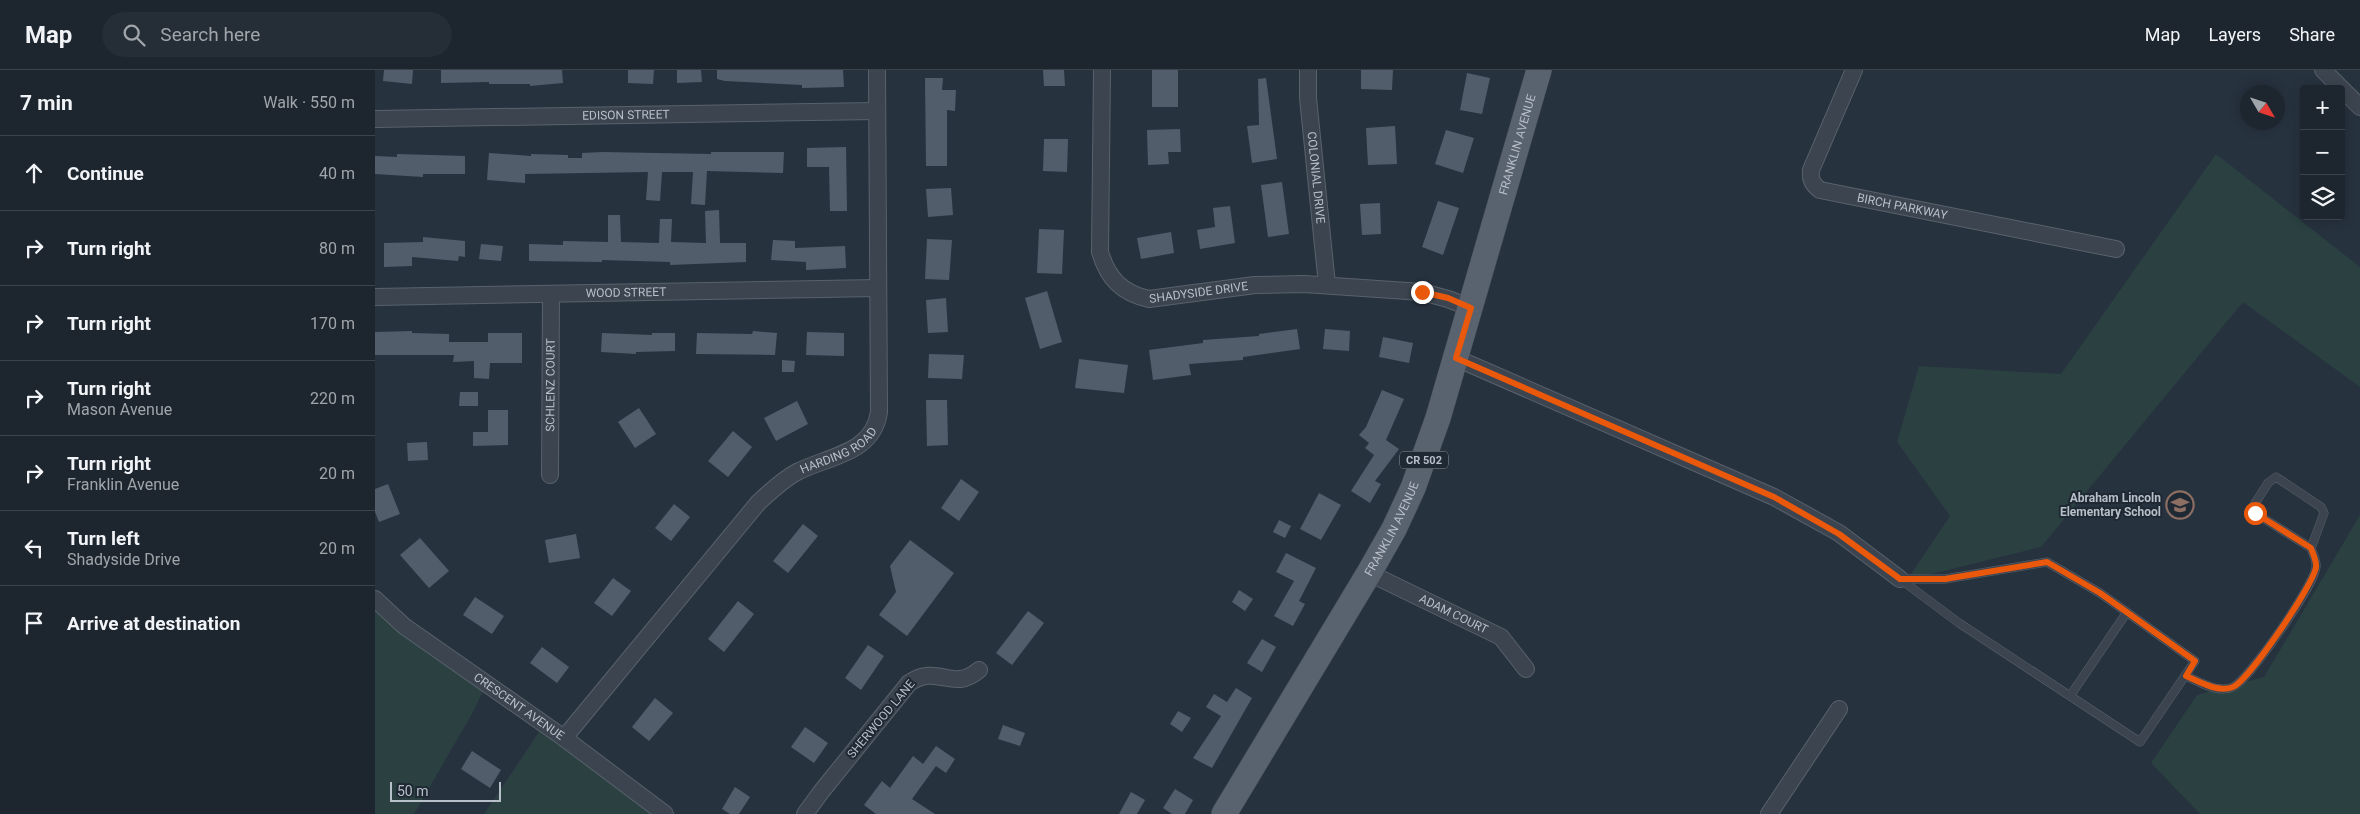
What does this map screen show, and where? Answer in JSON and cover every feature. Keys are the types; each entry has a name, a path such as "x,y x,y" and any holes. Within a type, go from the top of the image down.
{"main road":[{"name":"FRANKLIN AVENUE","path":"1224,814 1369,573 1394,529 1413,488 1429,446 1456,358 1539,70"}],"street":[{"name":"HARDING ROAD","path":"563,738 758,503 776,486 795,473 820,461 853,450 864,442 872,432 879,412 877,70"},
{"name":"SHADYSIDE DRIVE","path":"1102,70 1101,252 1105,267 1111,278 1121,288 1135,296 1163,299 1255,285 1327,284 1422,292 1448,298 1471,308"},
{"name":"COLONIAL DRIVE","path":"1308,70 1308,98 1327,284"},
{"name":"BIRCH PARKWAY","path":"1854,70 1811,170 1810,178 1814,186 1819,190 2116,249"},
{"path":"2323,70 2360,106"},
{"name":"EDISON STREET","path":"375,118 877,111"},
{"name":"WOOD STREET","path":"375,297 878,288"},
{"name":"SCHLENZ COURT","path":"550,475 551,294"},
{"path":"1456,358 1774,497 1839,534 1900,579"},
{"name":"ADAM COURT","path":"1369,573 1501,637 1526,669"},
{"name":"CRESCENT AVENUE","path":"375,599 404,626 563,738 665,814"},
{"name":"SHERWOOD LANE","path":"805,814 909,682 927,674 962,680 971,677 979,670"},
{"path":"1769,814 1839,708"}],"lane":[{"path":"2186,676 2215,688 2235,686 2257,664 2310,583 2316,566 2311,548 2324,513 2321,507 2276,477 2268,483 2251,508 2255,513 2311,548"},
{"path":"2047,562 2100,593 2195,661 2139,742 1959,622 1900,579 1945,579 2047,562"},
{"path":"2070,696 2127,612"}],"green space":[{"path":"2216,154 2360,267 2360,387 2243,302 2041,547 1907,580 1950,516 1897,442 1919,366 2061,374"},
{"path":"2360,515 2360,814 2200,814 2151,763 2197,695 2264,677"},
{"path":"375,598 486,685 472,714 414,814 375,814"},
{"path":"547,720 669,814 484,814"}],"building":[{"path":"384,70 413,70 412,84 383,81"},
{"path":"441,70 562,70 563,83 530,86 530,84 489,84 489,82 441,83"},
{"path":"628,70 654,70 653,84 628,83"},
{"path":"677,70 701,70 702,82 677,83"},
{"path":"717,70 843,70 844,87 802,88 802,85 725,81 717,79"},
{"path":"1043,70 1064,70 1065,86 1044,86"},
{"path":"1152,70 1178,70 1178,107 1152,107"},
{"path":"1361,70 1393,70 1392,90 1361,89"},
{"path":"1467,73 1490,78 1482,114 1460,110"},
{"path":"925,78 943,78 942,90 956,90 955,111 947,110 947,166 926,166"},
{"path":"1266,78 1277,159 1252,163 1247,126 1259,125 1258,79"},
{"path":"1395,126 1397,164 1368,165 1366,128"},
{"path":"1180,129 1181,152 1168,152 1169,164 1148,165 1147,130"},
{"path":"1446,130 1474,138 1463,173 1435,164"},
{"path":"1044,139 1068,139 1067,172 1043,171"},
{"path":"846,147 847,211 830,211 829,167 807,167 807,148"},
{"path":"711,152 784,152 783,173 707,171 705,205 691,204 693,172 662,172 660,201 646,200 648,172 525,174 525,183 487,180 489,153 531,156 531,154 568,155 568,158 582,158 582,153 711,154"},
{"path":"397,154 465,156 465,174 423,174 423,177 375,174 375,156 397,157"},
{"path":"1282,182 1289,234 1268,237 1261,185"},
{"path":"951,188 953,215 928,217 926,189"},
{"path":"1438,201 1459,208 1443,255 1422,247"},
{"path":"1380,203 1381,234 1362,235 1360,204"},
{"path":"1230,206 1235,243 1200,249 1197,230 1215,227 1213,208"},
{"path":"719,210 720,243 746,243 746,262 670,265 670,262 602,260 602,262 529,261 529,244 563,245 563,241 608,242 608,215 620,215 621,242 659,243 660,219 672,219 671,242 706,243 705,211"},
{"path":"1039,229 1064,230 1062,274 1037,273"},
{"path":"1171,232 1174,253 1141,259 1137,238"},
{"path":"423,237 465,241 465,257 459,256 458,261 412,257 412,266 384,267 384,243 423,242"},
{"path":"927,239 952,240 949,280 925,279"},
{"path":"773,240 795,241 795,248 845,246 846,268 806,270 806,262 771,260"},
{"path":"481,244 503,246 501,261 479,259"},
{"path":"1047,291 1062,342 1040,349 1025,298"},
{"path":"946,298 948,332 928,333 926,300"},
{"path":"1297,329 1300,349 1243,357 1243,360 1189,364 1191,375 1153,380 1149,350 1203,343 1203,340 1259,336 1259,334"},
{"path":"1325,329 1350,331 1349,351 1323,349"},
{"path":"412,331 412,333 449,334 449,342 488,342 488,333 522,333 522,363 490,363 489,379 474,378 474,361 453,362 454,355 375,355 375,332"},
{"path":"753,331 777,333 775,355 696,354 697,333 752,334"},
{"path":"807,332 844,333 844,356 806,355"},
{"path":"602,333 652,335 652,333 675,333 675,351 636,352 636,354 601,352"},
{"path":"1383,337 1413,343 1409,363 1379,357"},
{"path":"929,354 964,355 962,379 928,378"},
{"path":"1079,359 1128,365 1124,393 1075,388"},
{"path":"782,360 795,361 794,372 782,372"},
{"path":"1382,390 1404,399 1386,440 1399,449 1375,481 1381,484 1370,503 1351,491 1374,455 1365,448 1369,443 1359,435 1366,427"},
{"path":"460,392 478,392 478,406 459,406"},
{"path":"926,400 947,400 948,445 927,446"},
{"path":"797,401 808,424 776,441 764,418"},
{"path":"639,408 656,434 635,448 618,422"},
{"path":"488,410 508,410 508,445 473,446 473,432 488,432"},
{"path":"733,431 752,447 728,477 708,461"},
{"path":"427,442 428,460 408,461 407,443"},
{"path":"961,479 979,492 959,521 941,508"},
{"path":"388,484 400,514 379,522 375,512 375,489"},
{"path":"1319,493 1341,505 1321,540 1300,529"},
{"path":"674,504 690,517 671,541 655,528"},
{"path":"1279,520 1291,526 1285,538 1273,532"},
{"path":"803,524 818,536 788,573 773,561"},
{"path":"576,534 580,558 549,563 545,540"},
{"path":"420,538 449,571 429,588 400,555"},
{"path":"910,540 954,573 907,636 879,615 896,592 890,566"},
{"path":"1286,553 1316,568 1299,601 1305,604 1293,626 1274,616 1294,581 1276,572"},
{"path":"613,578 631,591 612,616 594,603"},
{"path":"1239,590 1253,599 1245,611 1232,602"},
{"path":"475,597 504,616 492,634 463,615"},
{"path":"738,601 754,614 724,652 708,639"},
{"path":"1028,611 1044,623 1012,665 996,653"},
{"path":"1262,639 1276,647 1262,672 1247,663"},
{"path":"868,645 884,656 861,690 845,678"},
{"path":"542,647 569,667 557,683 530,663"},
{"path":"1236,688 1252,698 1212,768 1193,758 1221,716 1206,707 1214,694 1227,702"},
{"path":"655,698 673,713 649,741 632,727"},
{"path":"1178,711 1191,718 1182,732 1170,724"},
{"path":"1003,725 1025,733 1020,746 998,739"},
{"path":"805,727 828,743 814,763 791,747"},
{"path":"936,746 955,759 946,773 936,766 912,799 935,814 876,814 864,805 882,781 890,788 913,756 923,764"},
{"path":"472,751 501,770 490,788 461,769"},
{"path":"735,787 750,797 739,814 730,814 722,809"},
{"path":"1175,789 1193,800 1185,814 1172,814 1163,808"},
{"path":"1131,792 1145,800 1137,814 1119,814"}],"place":[{"name":"Abraham Lincoln Elementary School","path":"2180,505"}],"route":[{"path":"1422,292 1448,298 1471,308 1456,358 1774,497 1839,534 1900,579 1945,579 2047,562 2100,593 2195,661 2186,676 2215,688 2235,686 2257,664 2310,583 2316,566 2311,548 2255,513"}]}
